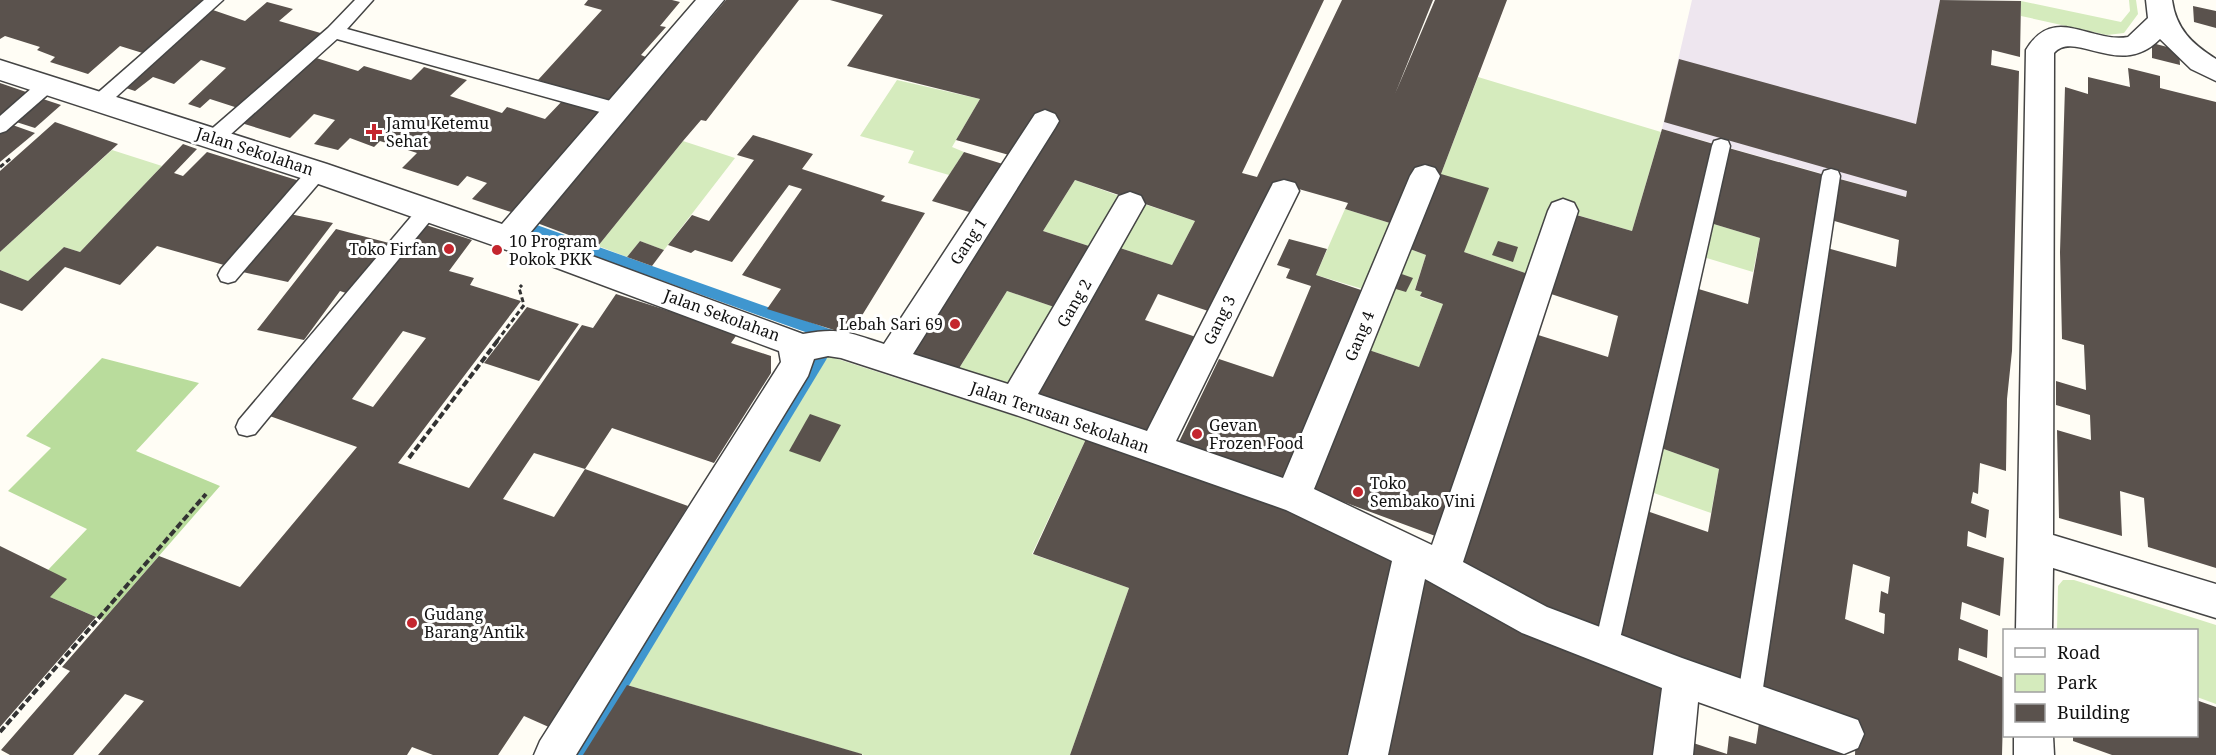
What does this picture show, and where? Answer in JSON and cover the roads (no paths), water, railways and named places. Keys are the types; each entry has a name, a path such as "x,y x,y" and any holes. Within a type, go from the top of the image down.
{"street":[{"path":"508,238 711,0"},
{"path":"2034,629 2040,50 2045,42 2053,37 2065,36 2121,47 2132,46 2143,40 2160,10 2193,56 2204,66 2216,71"},
{"name":"Jalan Sekolahan","path":"0,70 317,172 549,252 785,337 796,349"},
{"name":"Gang 1","path":"891,362 1045,121"},
{"name":"Gang 4","path":"1307,502 1425,176"},
{"name":"Gang 3","path":"1155,450 1284,191"},
{"name":"Gang 2","path":"1016,401 1130,204"},
{"path":"1368,755 1427,561 1563,211"},
{"name":"Jalan Terusan Sekolahan","path":"796,349 828,343 841,344 1016,401 1307,502 1427,561 1528,616 1606,648 1749,701 1846,744"},
{"path":"554,755 796,366 798,360 796,349"},
{"path":"2034,546 2216,602"},
{"path":"1673,755 1682,677"}],"lane":[{"path":"99,102 215,0"},
{"path":"214,138 334,32 365,0"},
{"path":"334,32 618,110"},
{"path":"0,126 46,85"},
{"path":"1606,648 1721,146"},
{"path":"228,275 317,172"},
{"path":"1749,701 1831,176"},
{"path":"248,427 428,210"}],"waterway":[{"path":"534,229 833,336"},
{"path":"577,755 821,356"}],"place":[{"name":"Jamu Ketemu Sehat","path":"374,132"},
{"name":"Toko Firfan","path":"449,249"},
{"name":"10 Program Pokok PKK","path":"497,250"},
{"name":"Lebah Sari 69","path":"955,324"},
{"name":"Gevan Frozen Food","path":"1197,434"},
{"name":"Toko Sembako Vini","path":"1358,492"},
{"name":"Gudang Barang Antik","path":"412,623"}]}
